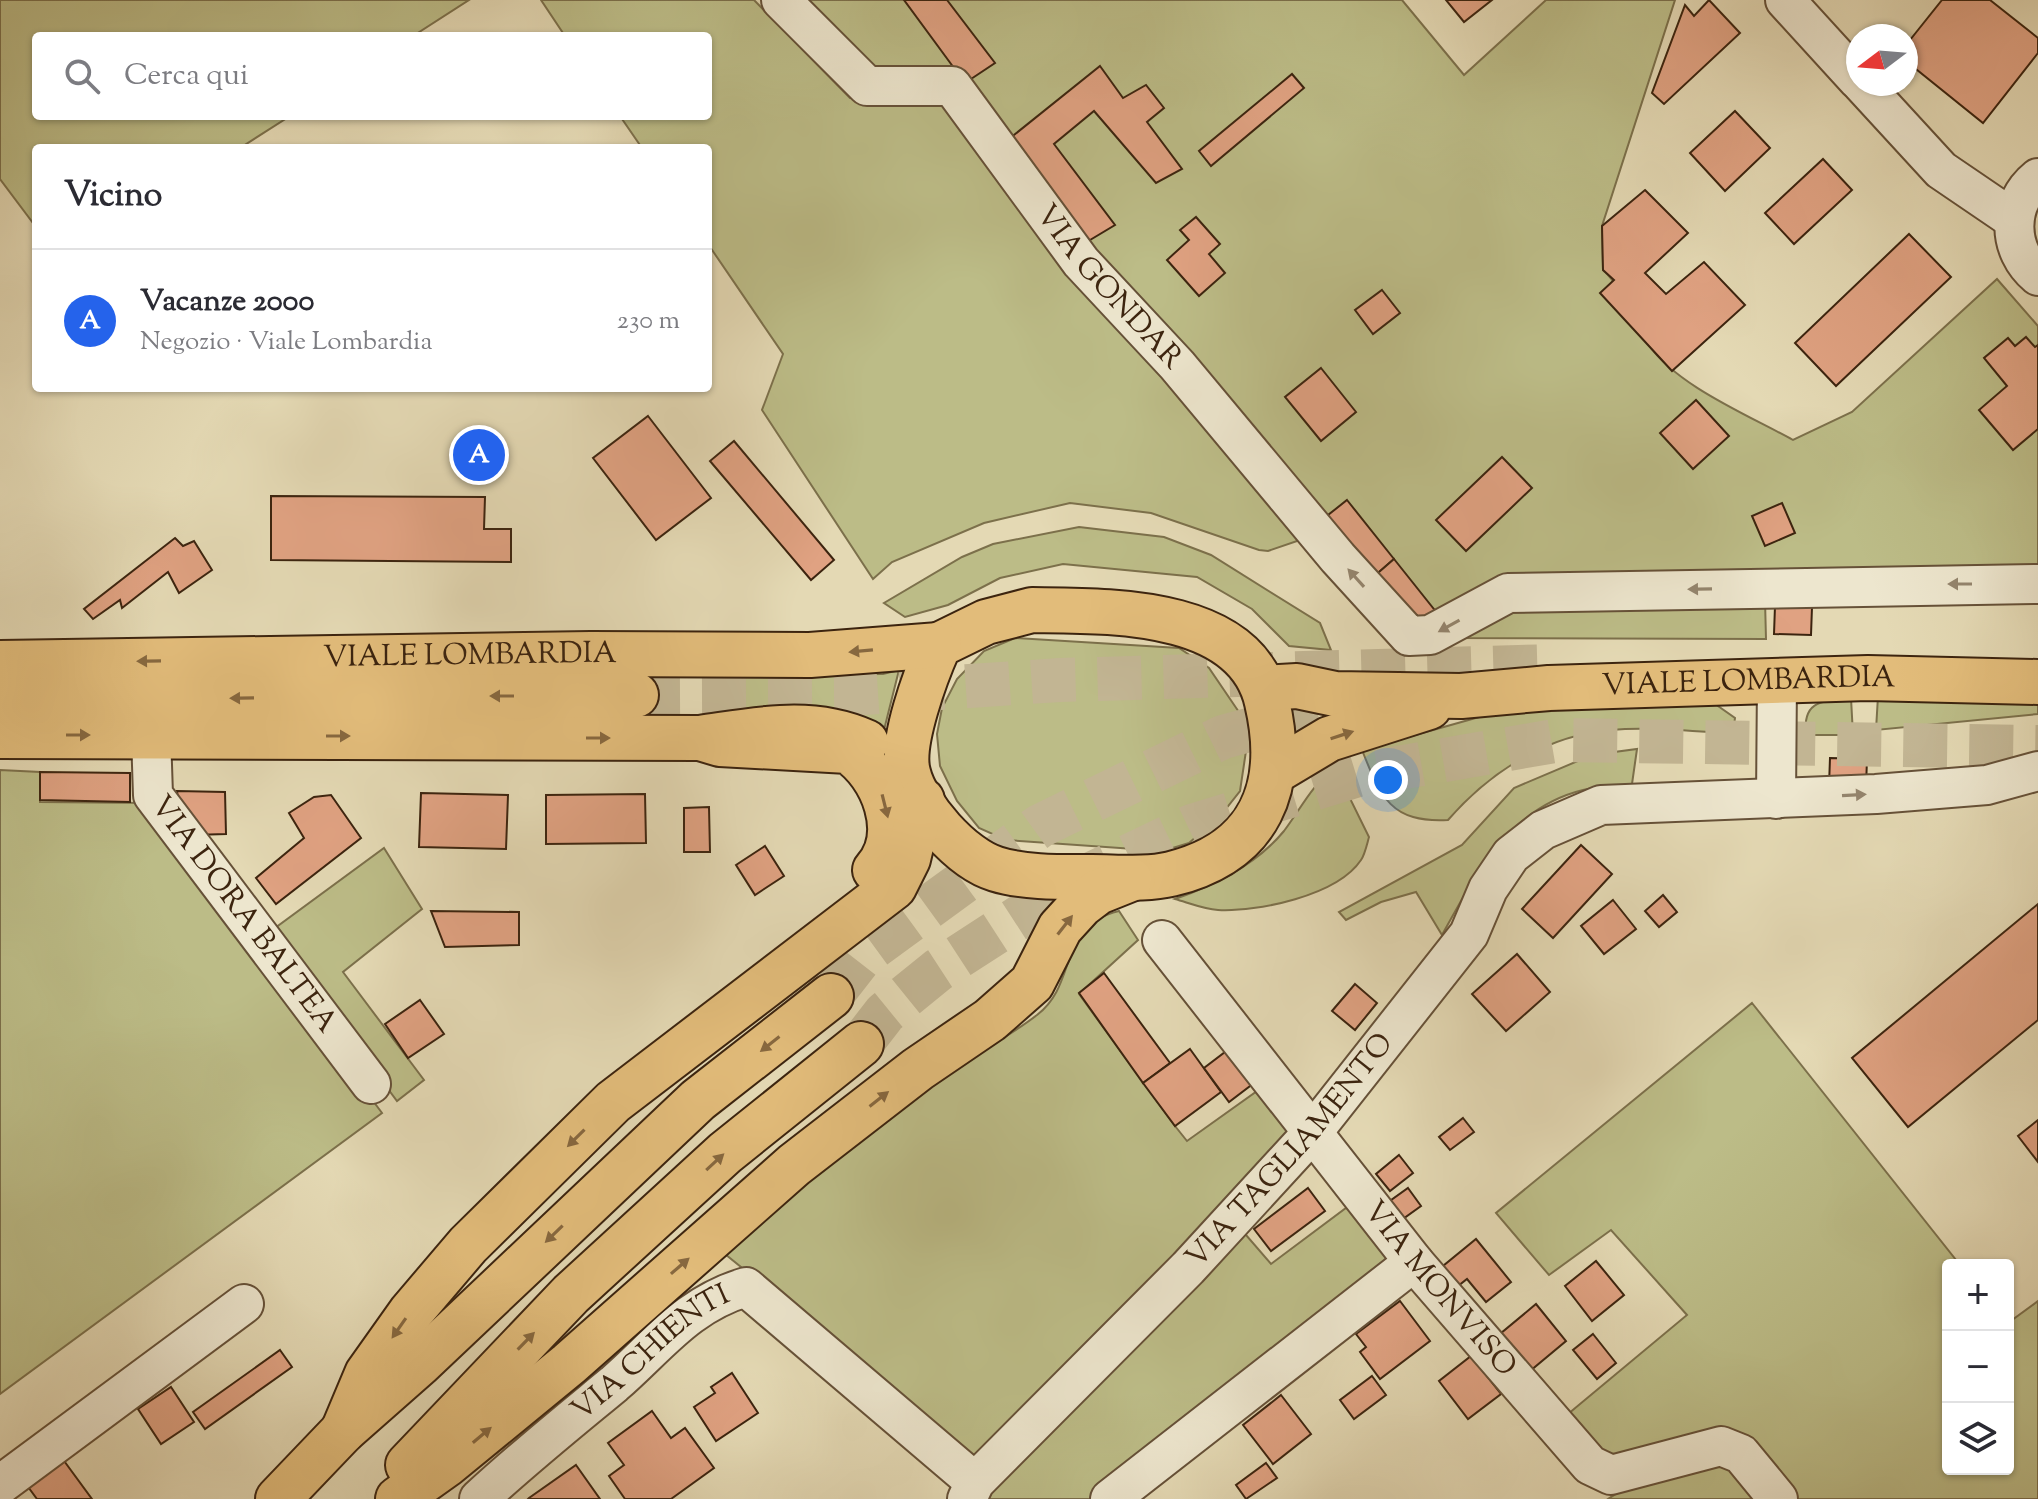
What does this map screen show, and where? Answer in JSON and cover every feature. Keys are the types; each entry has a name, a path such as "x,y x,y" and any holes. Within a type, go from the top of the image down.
{"main road":[{"path":"0,736 700,738 795,725 843,731 885,750 914,785 945,833 967,855 996,869 1061,877 1133,878 1170,874 1227,848 1262,812 1274,772 1274,729 1264,688 1247,662 1222,642 1151,614 1032,610 986,622 939,645 917,697 914,785 908,859 894,887 613,1102"},
{"name":"VIALE LOMBARDIA","path":"0,663 591,654 810,655 939,645"},
{"name":"VIALE LOMBARDIA","path":"1264,688 1297,686 1335,694 1461,696 1549,688 1868,678 2038,682"},
{"path":"0,701 636,695"},
{"name":"VIALE LOMBARDIA","path":"1274,772 1329,739 1461,696"},
{"path":"343,1431 367,1374 411,1312 468,1245 613,1102 711,992 865,881 880,864 888,841 888,818 877,778 866,763 848,751 720,744 700,738"},
{"path":"398,1499 447,1464 569,1364 794,1165 918,1069 990,1020 1032,983 1060,928 1081,905 1098,892 1133,878"},
{"path":"278,1499 343,1431 419,1364 698,1100 831,996"},
{"path":"376,1499 571,1294 725,1153 861,1044"}],"street":[{"name":"VIA GONDAR","path":"781,0 867,86 952,86 1081,262 1177,365 1301,514 1409,636 1430,635 1508,593 2038,584"},
{"path":"1785,0 1846,67"},
{"path":"1873,96 1941,170 2013,219"},
{"path":"2038,178 2021,197 2013,219 2017,249 2038,276"},
{"path":"1777,681 1776,799 1987,785 2038,771"},
{"name":"VIA DORA BALTEA","path":"151,735 153,795 371,1084"},
{"name":"VIA TAGLIAMENTO","path":"971,1491 1188,1268 1312,1133 1469,934 1488,889 1511,855 1543,830 1601,805 1776,799"},
{"name":"VIA MONVISO","path":"1162,940 1414,1262 1590,1465 1611,1475 1721,1446 1741,1454 1778,1499"},
{"path":"1110,1499 1414,1262"},
{"name":"VIA CHIENTI","path":"479,1499 617,1381 656,1340 707,1301 746,1287 971,1491"},
{"path":"0,1485 244,1304"}],"green space":[{"path":"0,0 469,0 419,32 32,32 32,120 284,120 246,144 32,144 32,222 0,179"},
{"path":"541,0 754,0 850,98 942,99 1303,539 1268,551 1259,550 1151,513 1070,503 984,523 892,562 873,579 762,410 783,354 712,250 712,144 639,144 623,120 712,120 712,32 562,32"},
{"path":"805,0 1402,0 1464,75 1546,0 1675,0 1602,226 1603,270 1617,287 1642,335 1661,359 1695,386 1793,440 1852,412 1997,279 2038,326 2038,573 1502,581 1412,632 1090,254 978,102 878,73"},
{"path":"1079,527 1164,537 1211,555 1320,623 1331,650 1289,646 1252,609 1197,577 1063,564 1000,578 948,605 905,617 884,603 962,557 993,544"},
{"path":"1765,600 1766,639 1451,638 1519,609"},
{"path":"1015,638 1179,648 1209,668 1243,718 1246,751 1240,791 1221,815 1189,843 1163,851 1006,840 979,828 957,801 940,766 937,734 942,708 957,679 984,651"},
{"path":"899,670 883,734 735,714 735,675 883,674"},
{"path":"1878,696 2038,697 2038,714 1876,730"},
{"path":"1851,698 1853,735 1806,735 1807,715 1816,704"},
{"path":"1708,699 1735,718 1733,733 1626,729 1587,733 1564,740 1520,759 1500,772 1448,820 1413,817 1391,804 1375,782 1362,750 1497,712"},
{"path":"1637,749 1632,784 1589,789 1557,799 1515,828 1482,867 1442,935 1416,892 1381,902 1346,920 1339,912 1462,845 1514,788 1592,755"},
{"path":"1335,768 1369,837 1362,858 1350,873 1315,892 1274,905 1213,909 1175,899 1220,880 1261,854 1284,831 1320,781"},
{"path":"0,770 40,772 40,802 151,803 382,1113 0,1394"},
{"path":"384,848 422,909 343,972 424,1080 397,1101 271,931"},
{"path":"1119,911 1138,940 1079,994 1175,1126 1187,1141 1260,1089 1290,1134 1289,1140 977,1458 720,1250 919,1090 1037,1015 1059,987 1076,942 1086,929 1099,918"},
{"path":"1752,1003 1955,1259 1942,1259 1942,1475 2014,1475 2014,1319 2038,1301 2038,1499 1790,1499 1748,1446 1610,1465 1562,1419 1687,1315 1611,1230 1549,1275 1496,1213"},
{"path":"1354,1202 1398,1261 1097,1499 979,1499 1240,1228 1271,1264"},
{"path":"1702,1461 1735,1467 1761,1499 1608,1499 1633,1483"}],"building":[{"path":"904,0 947,0 995,63 965,83"},
{"path":"1446,0 1492,0 1464,22"},
{"path":"1709,0 1740,33 1664,104 1652,93 1685,5 1694,16"},
{"path":"1942,0 1990,0 2038,38 2038,53 1983,123 1918,71 1918,30"},
{"path":"1100,66 1123,98 1146,85 1164,108 1147,122 1182,169 1156,183 1094,111 1054,144 1115,225 1085,243 1009,139"},
{"path":"1292,74 1304,88 1211,166 1199,151"},
{"path":"1735,111 1770,148 1725,191 1690,153"},
{"path":"1823,159 1852,190 1794,244 1765,213"},
{"path":"1645,190 1688,233 1645,273 1666,294 1704,262 1745,305 1672,371 1600,293 1614,280 1603,270 1602,226"},
{"path":"1196,217 1220,244 1209,254 1225,273 1199,296 1167,260 1189,240 1180,230"},
{"path":"1909,234 1951,277 1836,386 1795,343"},
{"path":"1382,290 1400,313 1373,334 1355,310"},
{"path":"2026,337 2035,347 2038,345 2038,429 2013,450 1979,410 2007,386 1984,358 2008,338 2015,346"},
{"path":"1321,368 1356,412 1321,441 1285,397"},
{"path":"1696,400 1729,436 1693,469 1660,433"},
{"path":"648,416 711,498 656,540 593,458"},
{"path":"734,441 834,560 811,580 710,461"},
{"path":"1502,457 1532,488 1466,551 1436,520"},
{"path":"271,496 485,497 484,529 511,529 511,562 271,560"},
{"path":"1347,500 1394,559 1371,579 1323,519"},
{"path":"1782,503 1795,533 1765,546 1752,516"},
{"path":"175,538 183,546 194,541 212,570 179,593 168,572 122,608 120,600 93,619 84,609"},
{"path":"1394,559 1437,613 1407,624 1371,579"},
{"path":"1775,606 1812,607 1811,635 1774,634"},
{"path":"1830,758 1867,759 1866,787 1829,786"},
{"path":"40,772 130,773 130,802 40,800"},
{"path":"177,791 225,792 226,834 193,835 180,817"},
{"path":"421,793 508,795 506,849 419,847"},
{"path":"645,794 646,843 546,844 546,795"},
{"path":"331,795 361,838 276,904 256,878 304,838 289,813 314,797"},
{"path":"709,807 710,852 684,852 684,808"},
{"path":"1581,845 1612,874 1553,938 1522,909"},
{"path":"765,846 784,876 755,895 736,865"},
{"path":"1663,895 1677,912 1659,927 1645,911"},
{"path":"1613,900 1636,929 1604,954 1581,926"},
{"path":"2038,904 2038,1020 1908,1127 1852,1058"},
{"path":"431,911 519,912 519,945 445,947"},
{"path":"1517,954 1550,992 1506,1031 1472,994"},
{"path":"1104,973 1170,1063 1143,1083 1079,993"},
{"path":"1355,984 1377,1003 1355,1030 1332,1011"},
{"path":"420,1000 444,1034 408,1058 385,1024"},
{"path":"1190,1049 1221,1092 1175,1126 1143,1083"},
{"path":"1229,1049 1254,1083 1229,1102 1204,1068"},
{"path":"1463,1118 1474,1132 1450,1150 1439,1137"},
{"path":"2038,1120 2038,1162 2018,1136"},
{"path":"1399,1155 1413,1173 1390,1191 1376,1174"},
{"path":"1308,1188 1325,1211 1271,1251 1254,1229"},
{"path":"1408,1188 1421,1206 1400,1221 1387,1203"},
{"path":"1476,1239 1511,1282 1486,1302 1467,1279 1458,1286 1443,1266"},
{"path":"1596,1261 1624,1295 1592,1321 1565,1286"},
{"path":"1400,1301 1430,1341 1380,1379 1360,1352 1366,1347 1356,1334"},
{"path":"1536,1304 1566,1341 1530,1371 1500,1334"},
{"path":"1593,1334 1616,1363 1597,1379 1573,1350"},
{"path":"280,1350 292,1367 205,1429 193,1412"},
{"path":"1471,1356 1501,1394 1468,1419 1439,1381"},
{"path":"732,1373 758,1413 716,1441 694,1407 715,1393 711,1387"},
{"path":"1372,1376 1386,1395 1354,1419 1340,1400"},
{"path":"171,1387 194,1422 161,1444 138,1409"},
{"path":"1281,1395 1311,1434 1273,1464 1243,1425"},
{"path":"652,1411 671,1438 685,1428 714,1468 671,1499 625,1499 609,1476 624,1465 608,1443"},
{"path":"59,1454 92,1499 37,1499 23,1480"},
{"path":"1266,1463 1277,1478 1246,1499 1236,1485"},
{"path":"576,1465 600,1499 528,1499 529,1498"}],"tunnel":[{"path":"636,695 850,694 1060,680 1555,666"},
{"path":"831,996 863,955 1040,826 1223,737 1366,698"},
{"path":"861,1044 885,1013 938,970 1072,883 1192,826 1358,775 1560,740 2038,747"}],"place":[{"name":"Vacanze 2000","path":"479,455"}]}
